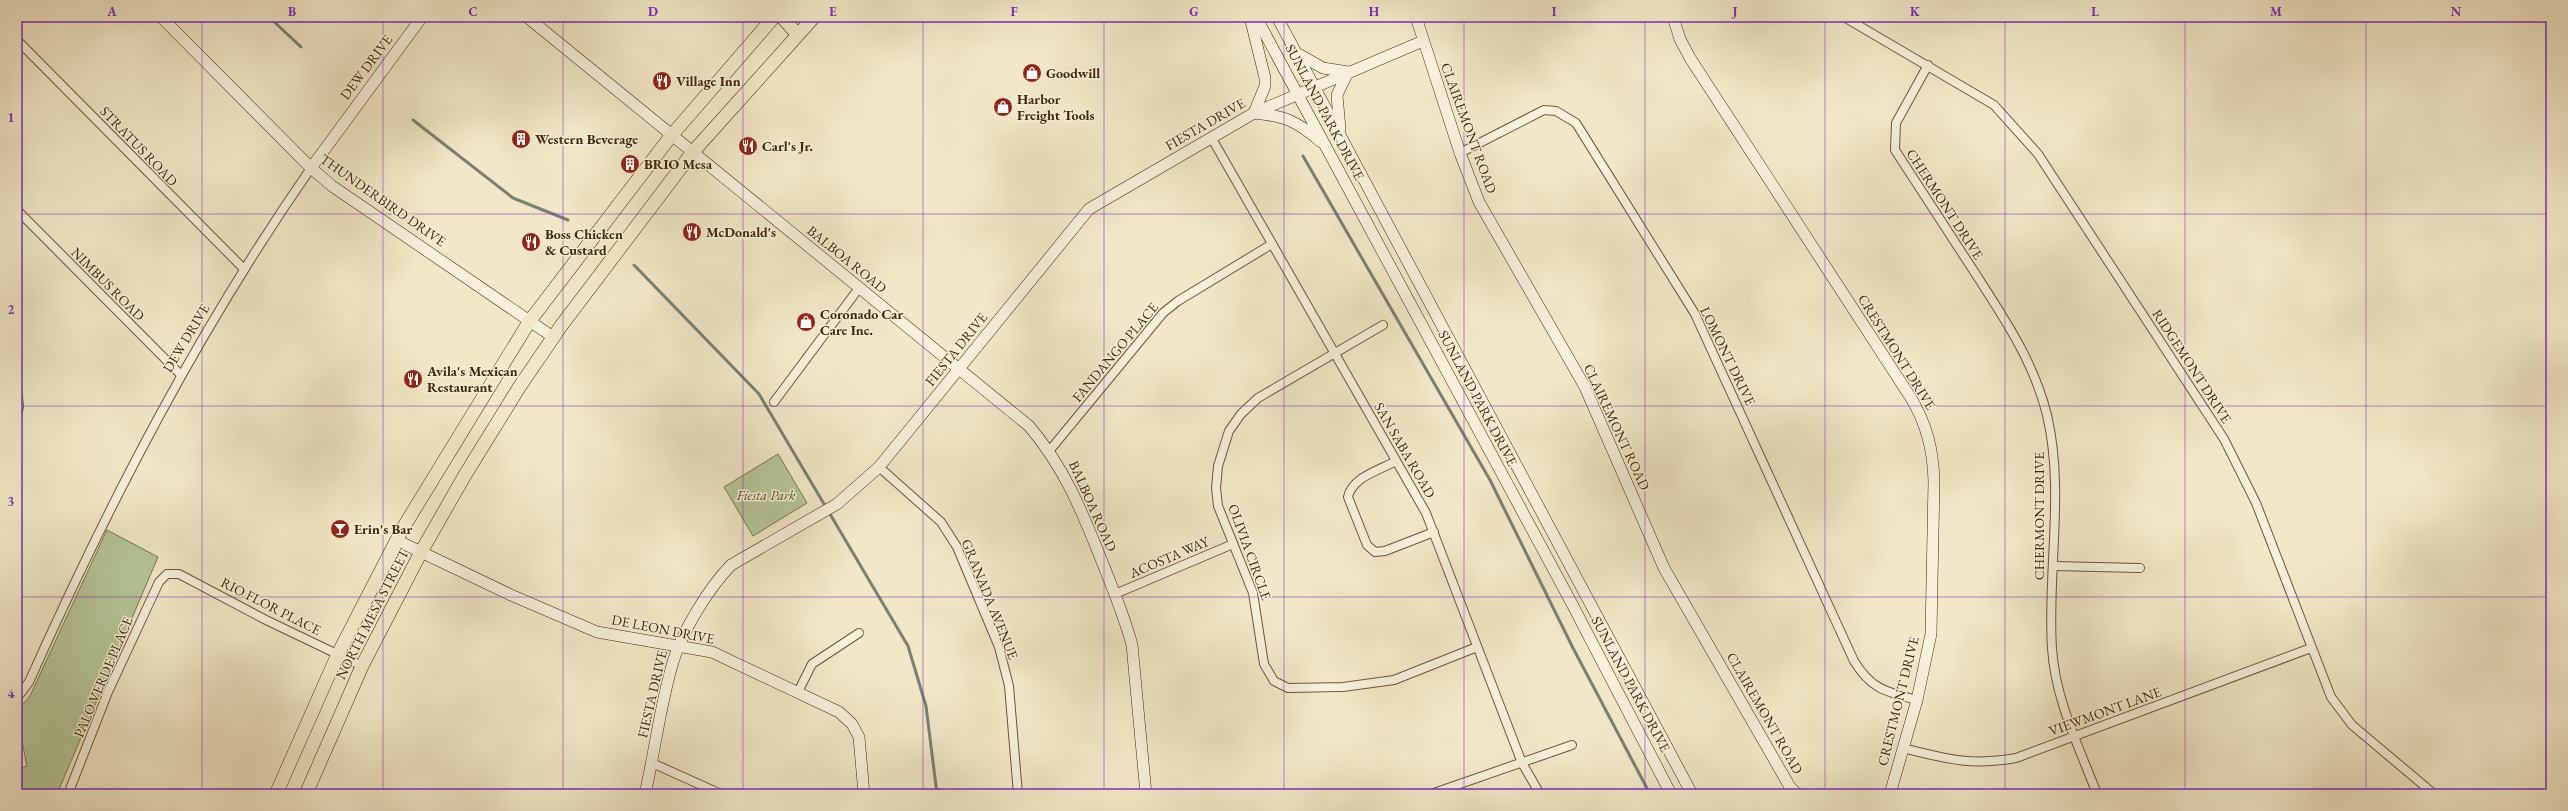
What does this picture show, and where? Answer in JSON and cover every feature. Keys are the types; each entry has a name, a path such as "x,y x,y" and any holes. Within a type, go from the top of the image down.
{"main road":[{"name":"NORTH MESA STREET","path":"276,794 338,654 396,540 454,442 530,322 671,136 774,17"},
{"path":"782,17 796,34"},
{"name":"NORTH MESA STREET","path":"306,794 362,666 420,552 465,475 553,337 692,153 796,34 814,17"}],"street":[{"name":"THUNDERBIRD DRIVE","path":"161,17 311,168 332,186 553,337"},
{"name":"DEW DRIVE","path":"17,698 29,682 96,537 181,375 244,269 311,168 422,17"},
{"name":"BALBOA ROAD","path":"527,17 671,136 1029,426 1050,450 1066,477 1080,506 1115,594 1132,645 1146,794"},
{"path":"1250,17 1265,78 1265,86 1254,113 1288,118 1301,125 1326,146"},
{"name":"SUNLAND PARK DRIVE","path":"1256,17 1671,794"},
{"name":"SUNLAND PARK DRIVE","path":"1277,17 1298,53 1314,87 1692,794"},
{"name":"CLAIREMONT ROAD","path":"1416,17 1460,153 1479,202 1585,387 1664,568 1790,787 1797,794"},
{"name":"CRESTMONT DRIVE","path":"1673,17 1680,39 1690,58 1911,398 1928,434 1933,457 1934,481 1931,623 1917,700 1890,794"},
{"name":"RIDGEMONT DRIVE","path":"1844,17 1994,105 2038,154 2224,439 2256,503 2331,697 2352,725 2434,794"},
{"name":"STRATUS ROAD","path":"17,40 244,269"},
{"name":"FIESTA DRIVE","path":"645,794 673,662 679,645 718,578 731,566 815,518 855,490 879,467 1089,209 1254,113 1297,93 1423,41"},
{"path":"1298,53 1322,68 1348,72 1340,87 1337,98 1340,134"},
{"name":"CHERMONT DRIVE","path":"1928,65 1896,122 1895,150 2015,336 2039,389 2047,416 2054,468 2052,649 2061,701 2097,794"},
{"name":"LOMONT DRIVE","path":"1460,153 1544,110 1556,111 1576,123 1695,314 1854,661 1871,684 1886,692 1917,700"},
{"name":"SAN SABA ROAD","path":"1211,137 1426,513 1522,763 1540,794"},
{"name":"NIMBUS ROAD","path":"17,210 181,375"},
{"name":"FANDANGO PLACE","path":"1050,450 1163,313 1178,301 1272,244"},
{"path":"774,402 859,288"},
{"name":"OLIVIA CIRCLE","path":"1383,326 1258,398 1241,414 1229,432 1218,466 1216,488 1218,506 1253,593 1264,664 1274,681 1288,688 1343,687 1394,680 1477,647"},
{"path":"17,389 20,406 17,416"},
{"path":"1396,461 1355,483 1350,489 1348,497 1367,545 1376,552 1385,551 1434,532"},
{"name":"GRANADA AVENUE","path":"879,467 941,522 957,547 999,647 1009,686 1018,794"},
{"name":"DE LEON DRIVE","path":"396,540 597,632 679,645 712,652 839,712 852,724 859,737 864,794"},
{"name":"ACOSTA WAY","path":"1115,594 1233,544"},
{"path":"2053,566 2140,568"},
{"name":"RIO FLOR PLACE","path":"167,574 179,574 240,607 362,666"},
{"name":"PALO VERDE PLACE","path":"68,794 111,685 159,582 167,574"},
{"path":"798,692 812,664 859,633"},
{"name":"VIEWMONT LANE","path":"1903,748 1960,762 1993,762 2016,758 2311,648"},
{"path":"1430,794 1572,745"},
{"path":"652,763 721,794"}],"green space":[{"name":"Fiesta Park","path":"778,454 807,503 753,536 724,487"},
{"path":"107,530 158,557 57,794 17,794 17,769 27,766 17,718 18,710 30,696"}],"waterway":[{"path":"269,17 301,47"},
{"path":"413,120 513,198 568,220"},
{"path":"1303,156 1490,480 1573,648 1650,794"},
{"path":"634,265 759,394 908,646 926,706 937,794"}],"place":[{"name":"Goodwill","path":"1032,73"},
{"name":"Village Inn","path":"662,81"},
{"name":"Harbor Freight Tools","path":"1003,107"},
{"name":"Western Beverage","path":"521,139"},
{"name":"Carl's Jr.","path":"748,146"},
{"name":"BRIO Mesa","path":"630,164"},
{"name":"McDonald's","path":"692,232"},
{"name":"Boss Chicken & Custard","path":"531,242"},
{"name":"Coronado Car Care Inc.","path":"806,322"},
{"name":"Avila's Mexican Restaurant","path":"413,379"},
{"name":"Erin's Bar","path":"340,529"}]}
